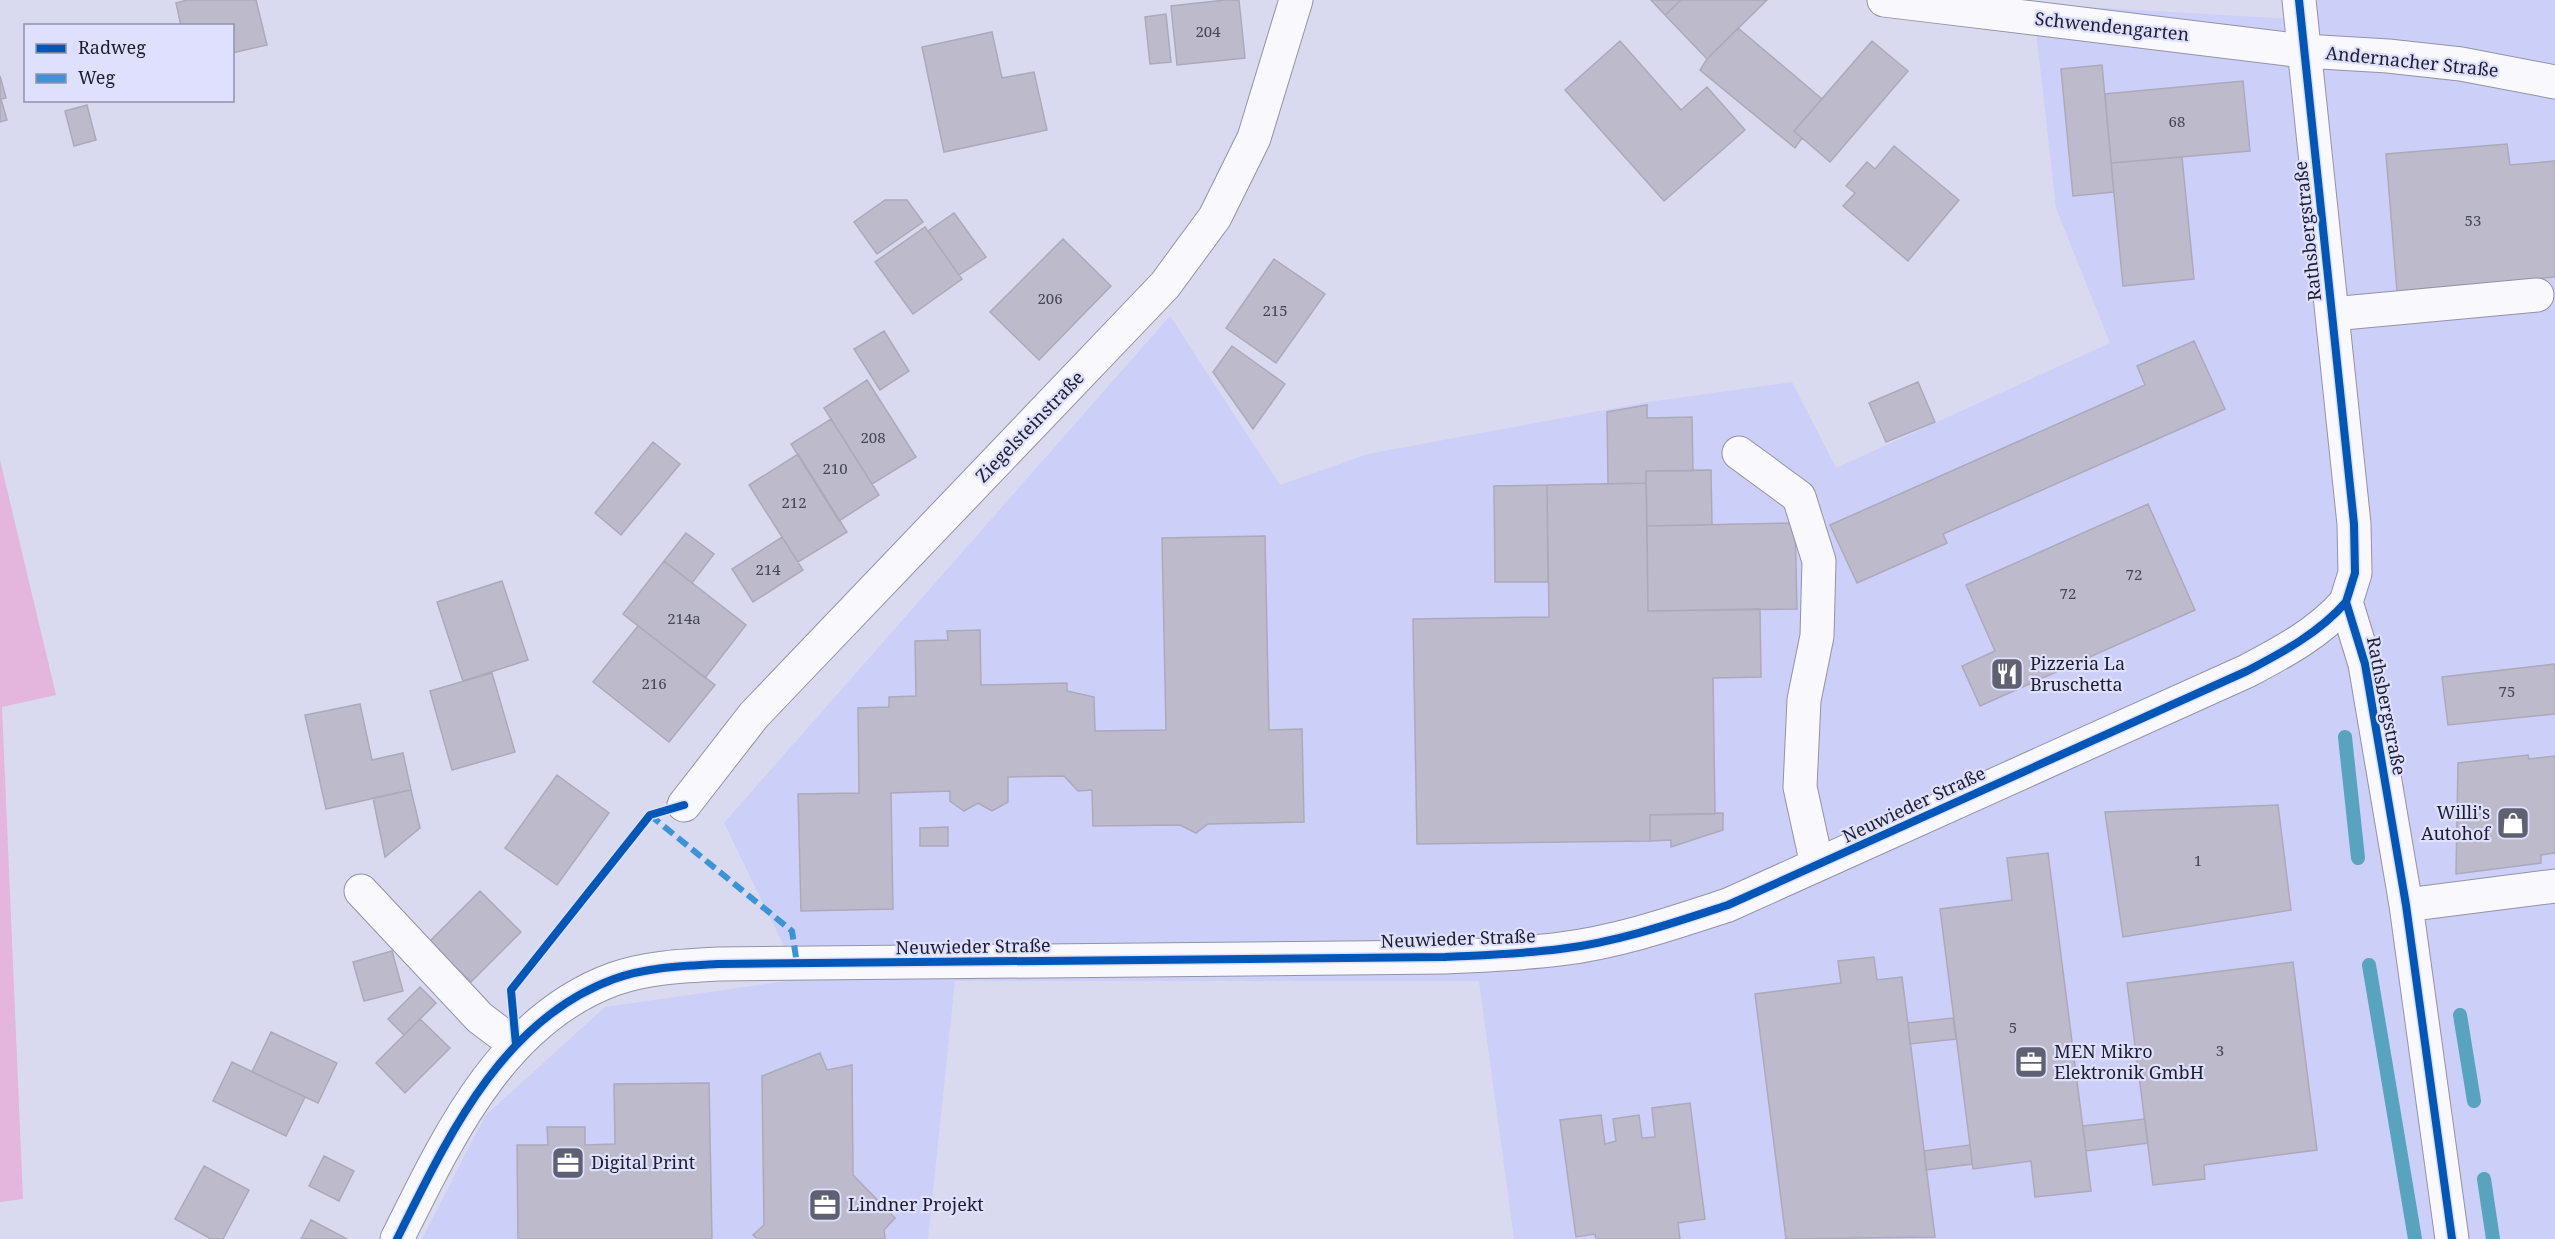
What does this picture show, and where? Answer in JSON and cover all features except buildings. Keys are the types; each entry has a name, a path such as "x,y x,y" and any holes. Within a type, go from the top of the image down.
{"street":[{"name":"Ziegelsteinstraße","path":"684,805 754,715 1165,285 1215,217 1254,138 1296,0"},
{"name":"Schwendengarten","path":"1884,0 2304,51"},
{"name":"Rathsbergstraße","path":"2299,0 2354,524 2355,573 2346,602 2365,664 2406,905 2452,1239"},
{"name":"Andernacher Straße","path":"2304,51 2388,56 2461,64 2555,82"},
{"path":"2332,314 2537,295"},
{"path":"1738,453 1800,497 1819,561 1817,636 1804,700 1800,787 1817,865"},
{"name":"Neuwieder Straße","path":"516,1045 570,999 593,987 617,978 676,966 1445,957 1562,949 1663,927 1728,905 2247,671 2316,631 2346,602"},
{"path":"2406,905 2555,886"},
{"path":"361,891 480,1018 516,1045 485,1082 453,1130 397,1239"}],"shaded area":[{"path":"2292,0 2555,0 2555,1239 1514,1239 1479,981 955,981 928,1239 422,1239 485,1116 605,1007 800,979 724,823 1170,316 1280,485 1368,454 1648,402 1792,382 1836,468 2110,343 2056,208 2033,4 2293,19"},
{"path":"0,460 56,695 2,707 23,1199 0,1202"}],"waterway":[{"path":"2345,737 2358,858"},
{"path":"2369,965 2415,1239"},
{"path":"2460,1015 2474,1101"},
{"path":"2484,1179 2493,1239"}],"marked path":[{"path":"650,815 792,931 797,964"}],"cycle path":[{"path":"2299,0 2354,524 2355,573 2346,602 2365,664 2406,905 2452,1239"},
{"path":"397,1239 458,1124 482,1087 509,1053 539,1023 574,998 614,979 679,966 718,964 1445,957 1546,951 1603,942 1728,905 2247,671 2312,632 2346,602"},
{"path":"516,1045 511,990 650,815 684,805"}],"place":[{"name":"Pizzeria La Bruschetta","path":"2007,674"},
{"name":"Willi's Autohof","path":"2513,823"},
{"name":"MEN Mikro Elektronik GmbH","path":"2031,1062"},
{"name":"Digital Print","path":"568,1163"},
{"name":"Lindner Projekt","path":"825,1205"}]}
